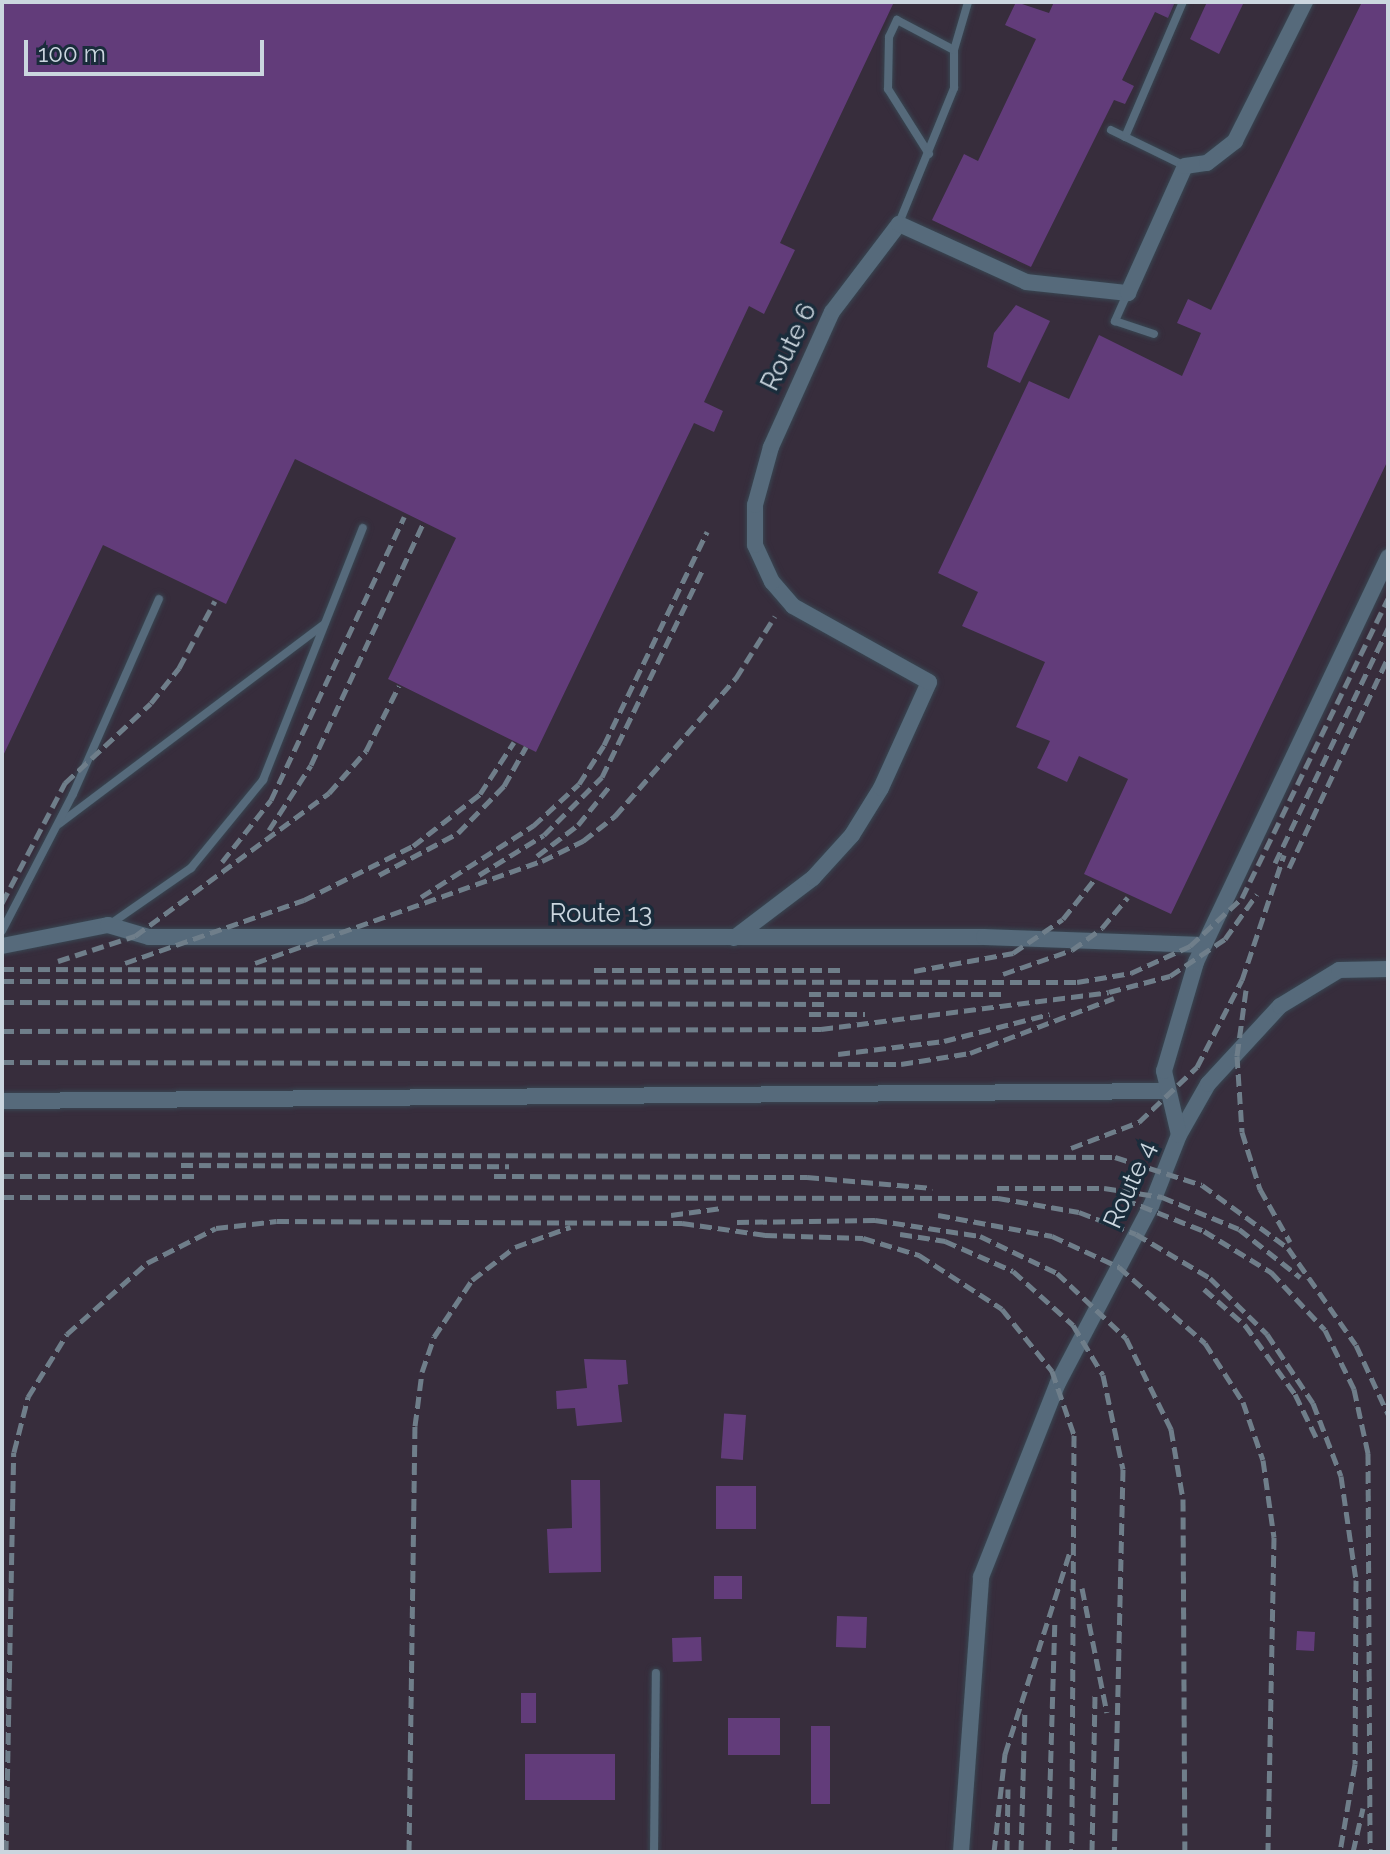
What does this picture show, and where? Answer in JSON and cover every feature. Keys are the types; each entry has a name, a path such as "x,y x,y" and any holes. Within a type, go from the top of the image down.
{"street":[{"path":"899,224 1026,282 1128,293 1185,166 1207,163 1235,141 1305,2"},
{"name":"Route 6","path":"734,938 813,878 852,835 881,788 929,682 793,606 763,566 753,525 771,447 813,344 899,224"},
{"name":"Route 4","path":"959,1850 981,1577 1058,1383 1151,1206 1179,1135 1166,1091 1164,1071 1204,945 1388,557"},
{"name":"Route 13","path":"2,946 108,925 149,937 1030,937 1204,945"},
{"path":"1179,1135 1208,1084 1280,1006 1339,970 1388,969"},
{"path":"2,1101 1166,1091"}],"lane":[{"path":"899,224 954,88 954,50 968,2"},
{"path":"1125,137 1183,2"},
{"path":"929,154 894,105 884,69 887,45 897,20 954,50"},
{"path":"1111,130 1185,166"},
{"path":"1128,293 1115,321 1154,334"},
{"path":"108,925 182,876 243,809 263,780 363,528"},
{"path":"2,931 59,824 159,599"},
{"path":"59,824 325,622"},
{"path":"654,1852 656,1673"}],"shaded area":[{"path":"2,2 1388,2 1388,1852 2,1852"}],"building":[{"path":"2,2 894,2 780,243 795,250 764,314 749,306 704,402 723,411 714,432 694,423 536,752 388,679 456,538 295,459 226,604 103,545 2,758"},
{"path":"1016,2 1049,13 1054,2 1175,2 1168,18 1155,12 1122,80 1134,86 1125,104 1114,100 1031,267 932,220 964,154 978,161 1036,39 1005,25"},
{"path":"1207,2 1244,2 1219,54 1190,39"},
{"path":"1362,2 1388,2 1388,460 1171,914 1084,874 1128,779 1079,756 1067,782 1037,768 1050,741 1016,727 1045,662 962,626 978,592 938,573 1029,381 1069,399 1099,335 1182,376 1201,333 1177,323 1188,299 1211,310"},
{"path":"1016,305 1050,321 1020,383 987,367 994,333"},
{"path":"584,1359 626,1360 628,1384 618,1385 622,1422 577,1426 575,1408 557,1409 556,1391 587,1388"},
{"path":"724,1413 746,1415 743,1460 721,1458"},
{"path":"571,1480 600,1480 601,1572 549,1573 547,1529 572,1528"},
{"path":"716,1486 756,1486 756,1529 716,1529"},
{"path":"714,1576 742,1576 742,1599 714,1599"},
{"path":"837,1616 867,1617 866,1648 836,1647"},
{"path":"1297,1631 1315,1632 1314,1651 1296,1650"},
{"path":"701,1637 702,1661 673,1662 672,1638"},
{"path":"521,1693 536,1693 536,1723 521,1723"},
{"path":"728,1718 780,1718 780,1755 728,1755"},
{"path":"811,1726 830,1726 830,1804 811,1804"},
{"path":"525,1754 615,1754 615,1800 525,1800"}],"railway":[{"path":"222,862 271,800 404,517"},
{"path":"269,830 311,765 423,524"},
{"path":"421,897 533,826 579,784 604,745 707,532"},
{"path":"479,875 544,835 602,777 702,571"},
{"path":"2,981 1077,982 1131,973 1190,946 1242,898 1388,599"},
{"path":"2,903 65,783 151,703 179,668 215,601"},
{"path":"255,963 542,861 583,841 615,816 736,678 775,616"},
{"path":"1275,863 1388,628"},
{"path":"1289,868 1388,658"},
{"path":"58,961 135,936 329,793 366,751 399,686"},
{"path":"125,963 304,900 413,846 480,794 514,742"},
{"path":"379,875 458,833 504,786 526,747"},
{"path":"537,856 578,825 609,787"},
{"path":"1071,1148 1139,1122 1197,1067 1242,980 1284,855"},
{"path":"914,971 1013,953 1063,919 1094,880"},
{"path":"2,1031 821,1029 1109,992 1170,976 1225,939 1257,894"},
{"path":"1003,974 1072,950 1102,928 1128,897"},
{"path":"2,969 482,970"},
{"path":"594,970 846,970"},
{"path":"1246,990 1237,1056 1242,1132 1260,1189 1290,1242"},
{"path":"809,994 1005,994"},
{"path":"2,1062 901,1064 970,1053 1114,998"},
{"path":"2,1002 826,1004"},
{"path":"809,1014 865,1014"},
{"path":"838,1054 944,1041 1050,1014"},
{"path":"2,1154 1115,1157 1202,1185 1288,1248 1356,1345 1388,1414"},
{"path":"181,1165 509,1166"},
{"path":"2,1176 198,1176"},
{"path":"494,1176 807,1177 933,1188"},
{"path":"997,1188 1104,1188 1162,1197 1239,1229 1300,1277"},
{"path":"2,1197 998,1198 1079,1212 1136,1234 1210,1278 1267,1334 1313,1403 1341,1476 1356,1580 1355,1764 1340,1852"},
{"path":"1124,1199 1204,1231 1271,1272 1325,1330 1354,1389 1368,1453 1370,1852"},
{"path":"671,1215 722,1208"},
{"path":"938,1215 1052,1236 1119,1267 1205,1343 1243,1402 1263,1460 1274,1537 1268,1852"},
{"path":"737,1222 875,1220 980,1236 1057,1273 1126,1338 1171,1429 1183,1499 1185,1852"},
{"path":"6,1852 14,1452 28,1397 67,1334 147,1263 216,1228 277,1221 682,1223 765,1235 863,1238 919,1255 1002,1309 1052,1371 1074,1435 1072,1852"},
{"path":"409,1852 415,1426 422,1372 434,1337 472,1280 515,1247 570,1227"},
{"path":"900,1234 945,1241 1013,1271 1073,1325 1103,1375 1123,1469 1114,1852"},
{"path":"1204,1289 1245,1325 1295,1394 1316,1437"},
{"path":"994,1852 1005,1754 1070,1551"},
{"path":"1082,1588 1107,1713"},
{"path":"1048,1852 1055,1619"},
{"path":"1092,1852 1095,1693"},
{"path":"1021,1852 1025,1712"},
{"path":"1007,1852 1008,1789"},
{"path":"1353,1852 1363,1808"}]}
